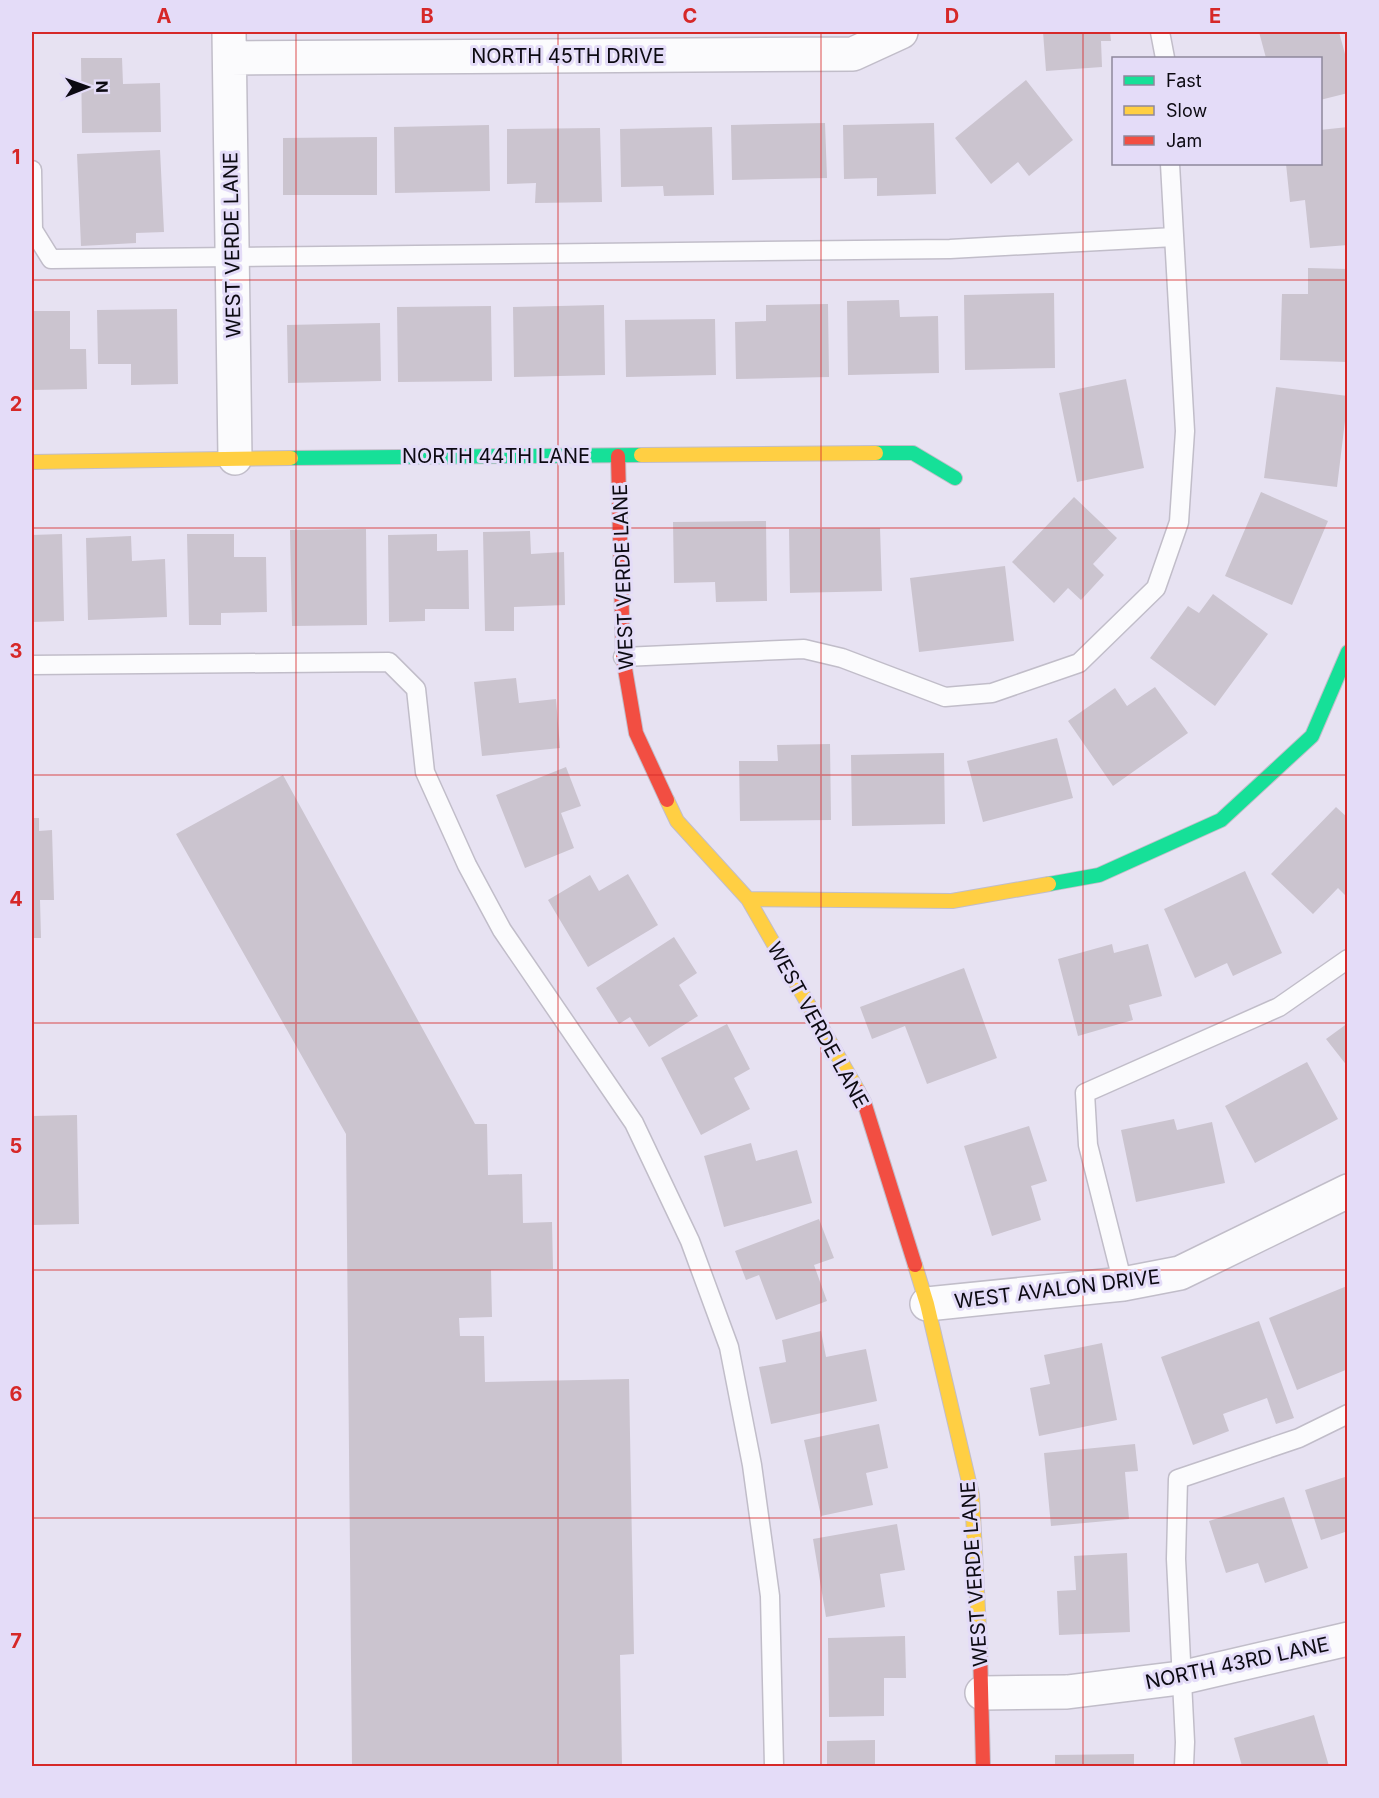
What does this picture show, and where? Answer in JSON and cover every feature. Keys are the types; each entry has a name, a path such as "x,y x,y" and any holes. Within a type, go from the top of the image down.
{"street":[{"name":"NORTH 45TH DRIVE","path":"230,45 853,54 901,32"},
{"name":"WEST VERDE LANE","path":"230,45 235,458"},
{"name":"NORTH 44TH LANE","path":"32,462 235,458 913,453 955,478"},
{"name":"WEST VERDE LANE","path":"618,456 623,657 636,733 677,821 748,899 864,1102 927,1304 972,1495 982,1693 983,1767"},
{"path":"748,899 952,901 1099,875 1221,820 1312,736 1347,652"},
{"name":"WEST AVALON DRIVE","path":"927,1304 1123,1284 1180,1273 1347,1191"},
{"name":"NORTH 43RD LANE","path":"982,1693 1067,1692 1180,1678 1347,1639"}],"lane":[{"path":"1160,32 1165,57"},
{"path":"623,657 804,649 842,658 945,697 992,693 1079,663 1156,588 1179,522 1185,431 1170,165"},
{"path":"32,170 33,230 51,259 950,249 1174,237"},
{"path":"32,666 389,662 416,689 425,772 467,865 502,930 634,1123 690,1241 729,1347 752,1465 770,1596 774,1767"},
{"path":"1123,1284 1088,1145 1085,1093 1279,1008 1347,959"},
{"path":"1184,1767 1185,1742 1180,1678 1176,1559 1178,1479 1299,1438 1347,1414"}],"building":[{"path":"1043,32 1110,32 1111,41 1101,41 1102,67 1046,71"},
{"path":"1259,32 1339,32 1348,65 1348,93 1322,100 1322,57 1266,57"},
{"path":"81,58 122,58 123,84 160,83 161,132 82,133"},
{"path":"1026,80 1073,140 1029,176 1018,162 991,184 955,138"},
{"path":"825,123 827,178 732,180 731,125"},
{"path":"934,123 936,194 877,196 877,178 844,179 843,125"},
{"path":"489,125 490,191 395,193 394,127"},
{"path":"712,127 714,195 664,196 663,186 621,187 620,129"},
{"path":"1348,127 1348,245 1310,248 1305,200 1290,202 1286,165 1322,165 1322,130"},
{"path":"600,128 602,202 535,203 536,183 507,184 507,129"},
{"path":"377,137 377,195 283,195 283,138"},
{"path":"160,150 164,232 136,233 136,243 81,246 77,154"},
{"path":"1308,268 1348,269 1348,362 1280,360 1282,294 1308,294"},
{"path":"1054,293 1055,368 965,370 964,295"},
{"path":"899,300 900,317 938,316 939,373 848,375 847,301"},
{"path":"828,304 829,377 736,379 735,322 766,321 766,305"},
{"path":"604,305 605,375 514,377 513,307"},
{"path":"491,306 492,381 398,382 397,307"},
{"path":"177,309 178,384 131,385 131,364 98,364 97,310"},
{"path":"32,311 70,311 70,349 86,349 87,389 32,390"},
{"path":"715,319 716,375 626,377 625,320"},
{"path":"380,323 381,381 288,383 287,325"},
{"path":"1126,379 1144,468 1077,482 1059,393"},
{"path":"1276,387 1348,396 1337,487 1264,478"},
{"path":"1261,492 1328,521 1292,605 1225,576"},
{"path":"1074,497 1117,538 1093,564 1104,575 1081,600 1068,588 1054,603 1012,562"},
{"path":"766,521 767,601 716,602 715,582 674,583 673,522"},
{"path":"880,528 882,591 790,593 789,529"},
{"path":"366,529 367,625 292,626 290,530"},
{"path":"530,531 531,554 564,552 565,605 514,607 514,631 485,631 483,532"},
{"path":"62,534 64,621 32,622 32,535"},
{"path":"187,534 234,534 234,557 266,557 267,612 221,613 221,625 189,625"},
{"path":"437,534 437,551 468,550 469,609 425,609 425,621 389,622 388,535"},
{"path":"131,536 132,561 165,559 167,617 88,620 86,538"},
{"path":"1005,566 1014,641 919,652 910,578"},
{"path":"1213,594 1268,634 1215,706 1150,658 1188,606 1199,613"},
{"path":"516,678 519,703 556,699 560,748 482,756 474,682"},
{"path":"1155,687 1188,733 1113,786 1068,721 1115,688 1127,706"},
{"path":"1057,738 1073,798 983,822 967,761"},
{"path":"830,744 831,820 740,821 739,761 778,761 777,745"},
{"path":"944,753 945,824 852,826 851,755"},
{"path":"566,767 581,806 561,813 574,848 525,868 496,795"},
{"path":"283,775 475,1124 487,1124 488,1175 522,1174 523,1223 552,1222 553,1269 491,1270 492,1317 459,1318 460,1336 484,1336 485,1382 629,1379 634,1654 620,1655 622,1766 352,1766 346,1134 176,834"},
{"path":"1336,807 1348,818 1348,898 1338,888 1313,914 1271,874"},
{"path":"32,818 39,818 39,831 52,830 54,900 40,900 41,938 32,938"},
{"path":"1245,871 1282,953 1233,976 1227,963 1195,978 1164,909"},
{"path":"628,874 658,925 588,967 548,900 590,875 599,891"},
{"path":"674,937 697,973 679,985 698,1016 649,1047 630,1017 619,1024 596,988"},
{"path":"1112,944 1114,953 1148,944 1162,996 1129,1005 1133,1020 1078,1036 1058,959"},
{"path":"964,968 997,1058 927,1084 905,1026 872,1039 860,1007"},
{"path":"1348,1023 1348,1067 1326,1039"},
{"path":"727,1024 750,1069 734,1078 750,1109 701,1135 661,1058"},
{"path":"1307,1062 1338,1119 1255,1163 1225,1106"},
{"path":"77,1115 79,1224 32,1225 32,1116"},
{"path":"1174,1119 1177,1130 1212,1122 1225,1183 1136,1202 1121,1130"},
{"path":"1029,1126 1047,1181 1031,1186 1041,1220 992,1236 964,1146"},
{"path":"751,1143 756,1161 797,1150 812,1203 724,1227 704,1156"},
{"path":"819,1219 834,1258 814,1265 827,1301 776,1320 759,1275 746,1280 735,1251"},
{"path":"1347,1286 1348,1369 1297,1390 1269,1318"},
{"path":"1259,1321 1294,1418 1276,1424 1267,1398 1223,1414 1229,1431 1193,1445 1161,1357"},
{"path":"821,1331 826,1357 866,1349 877,1401 771,1424 759,1367 786,1362 782,1340"},
{"path":"1102,1343 1117,1420 1039,1436 1030,1388 1050,1384 1044,1355"},
{"path":"879,1424 888,1468 866,1473 873,1505 821,1516 804,1440"},
{"path":"1135,1444 1138,1471 1125,1472 1129,1519 1051,1526 1044,1453"},
{"path":"1348,1476 1348,1531 1321,1540 1305,1490"},
{"path":"1284,1497 1308,1568 1265,1583 1258,1563 1226,1573 1209,1521"},
{"path":"897,1524 905,1570 880,1574 885,1607 826,1617 813,1539"},
{"path":"1127,1553 1130,1632 1059,1635 1057,1591 1076,1590 1074,1556"},
{"path":"905,1636 906,1678 884,1678 884,1716 829,1717 828,1638"},
{"path":"1314,1715 1329,1766 1242,1766 1234,1738"},
{"path":"875,1740 875,1766 827,1766 827,1741"},
{"path":"1134,1754 1134,1766 1055,1766 1055,1755"}],"traffic: fast":[{"path":"876,453 913,453 955,478"},
{"path":"291,458 641,455"},
{"path":"1049,884 1099,875 1221,820 1312,736 1348,652"}],"traffic: slow":[{"path":"641,455 876,453"},
{"path":"32,462 291,458"},
{"path":"667,800 677,821 748,899 858,1091"},
{"path":"748,899 952,901 1049,884"},
{"path":"915,1265 927,1304 972,1495 980,1649"}],"traffic: jam":[{"path":"618,456 623,657 636,733 667,800"},
{"path":"858,1091 864,1102 915,1265"},
{"path":"980,1649 983,1766"}]}
